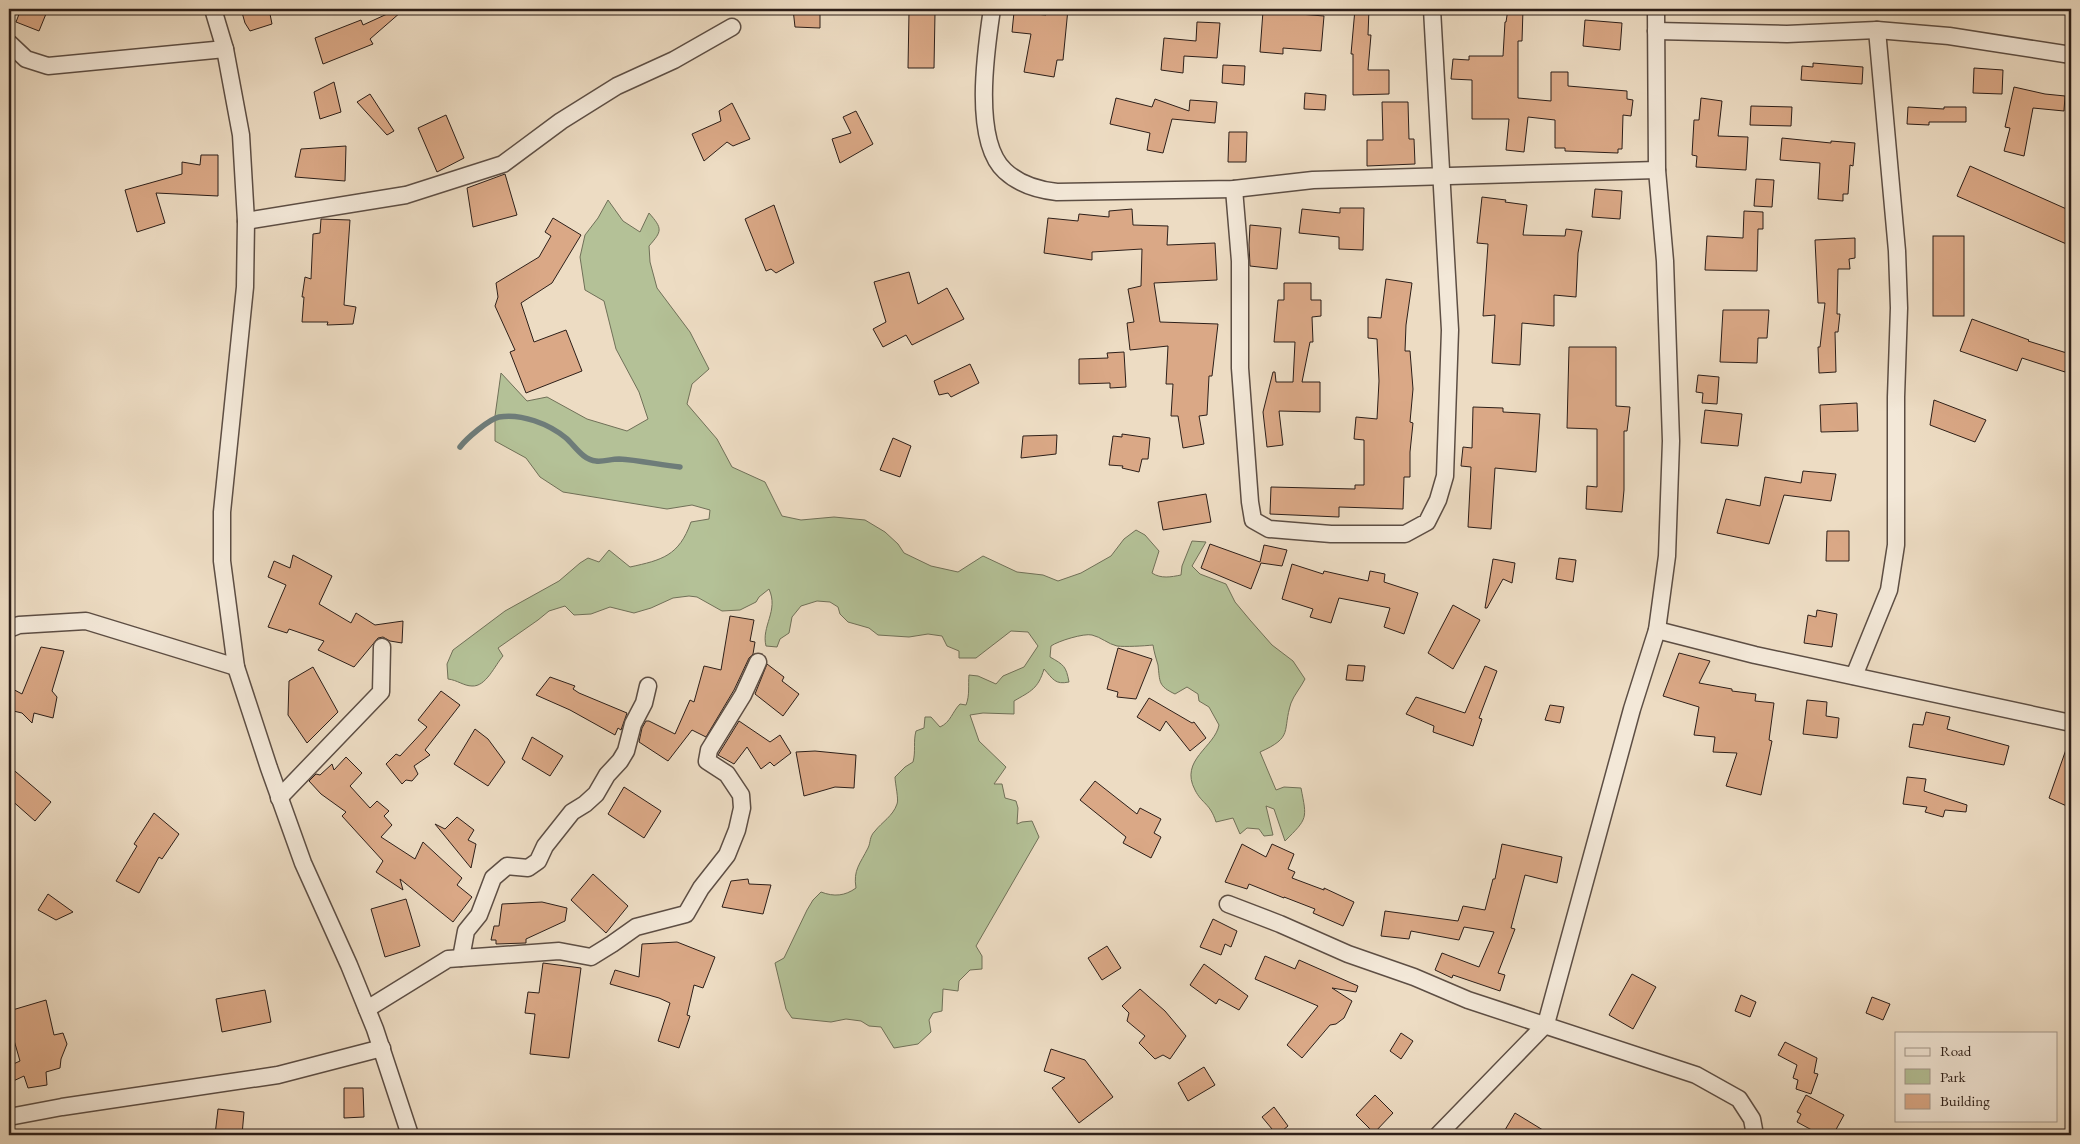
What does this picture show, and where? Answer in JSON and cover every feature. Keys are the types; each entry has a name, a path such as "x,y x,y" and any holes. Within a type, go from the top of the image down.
{"street":[{"path":"213,9 225,49 241,135 246,221 246,287 221,535 222,561 236,667 303,863 367,1009 382,1048 410,1135"},
{"path":"992,9 984,86 986,133 993,154 1004,170 1028,187 1057,192 1234,189 1313,180 1657,170"},
{"path":"1234,189 1240,261 1240,368 1253,520 1269,529 1331,534 1405,534 1427,522 1438,500 1445,476 1450,330 1432,9"},
{"path":"1438,1135 1546,1024 1632,709 1657,630 1667,556 1671,442 1665,261 1657,170 1656,9"},
{"path":"246,221 406,194 503,164 561,121 617,86 674,60 732,27"},
{"path":"1656,31 1787,34 1877,30 1949,36 2071,55"},
{"path":"1854,676 1889,590 1896,545 1899,308 1897,251 1877,30"},
{"path":"9,43 26,59 48,66 225,49"},
{"path":"9,629 19,625 86,621 236,667"},
{"path":"1657,630 1754,655 2071,723"},
{"path":"280,798 381,692 382,647"},
{"path":"367,1009 448,959 559,951 591,957 636,926 686,914 701,888 727,855 737,830 742,808 740,795 727,774 707,761 709,750 743,695 758,662"},
{"path":"461,958 466,931 479,915 493,878 507,866 528,868 538,861 561,825 572,812 596,794 607,775 620,761 626,751 633,724 644,703 648,686"},
{"path":"1228,904 1280,924 1348,954 1414,977 1468,1000 1546,1024 1696,1075 1738,1099 1752,1119 1755,1135"},
{"path":"9,1117 62,1107 278,1075 382,1048"}],"green space":[{"path":"608,200 623,221 640,232 649,213 657,223 659,227 658,233 649,246 650,262 657,288 690,332 709,369 692,384 687,404 717,439 732,467 765,482 782,516 801,520 834,517 865,520 885,532 898,544 904,553 931,566 958,572 983,556 1017,572 1043,575 1058,581 1081,573 1111,556 1124,539 1136,530 1145,535 1159,551 1152,573 1162,577 1181,575 1182,566 1192,541 1206,542 1192,566 1200,574 1226,584 1235,602 1272,645 1293,661 1305,679 1291,703 1285,732 1282,737 1271,747 1260,752 1276,790 1284,787 1301,788 1305,812 1304,818 1293,833 1285,841 1274,809 1266,806 1273,835 1264,836 1259,829 1247,828 1240,834 1233,818 1216,822 1209,807 1195,790 1191,779 1191,770 1200,754 1216,733 1219,725 1209,707 1199,701 1198,694 1187,687 1175,694 1163,686 1153,645 1117,646 1095,636 1088,635 1077,636 1059,642 1051,646 1050,657 1064,666 1069,682 1057,682 1044,669 1033,689 1014,701 1014,714 983,713 970,715 979,741 1006,767 994,784 1002,784 1005,798 1016,801 1018,808 1017,824 1032,821 1039,837 976,946 982,956 982,969 970,970 959,981 958,991 943,989 942,1011 933,1013 929,1020 931,1032 918,1044 894,1048 881,1027 869,1026 861,1021 846,1019 831,1022 792,1018 786,1009 775,963 784,958 807,910 821,892 839,895 848,893 856,888 856,872 872,835 897,804 895,777 913,762 916,731 924,728 925,717 931,717 940,727 944,725 960,704 966,705 969,675 978,676 996,684 1003,676 1024,667 1038,646 1028,632 1011,631 976,658 959,658 959,651 947,646 942,636 928,634 909,637 878,635 869,628 848,622 840,614 838,607 830,602 817,601 801,606 792,617 789,633 780,639 777,647 766,646 766,632 772,604 769,589 756,602 740,610 722,611 697,597 689,596 673,598 634,613 610,607 591,614 574,615 565,606 549,611 498,648 503,656 482,683 469,686 448,679 447,664 453,650 505,611 559,581 588,558 599,562 609,550 630,567 651,562 668,555 675,549 681,542 691,522 709,519 710,510 692,505 667,509 563,492 540,477 526,458 495,441 495,416 501,373 527,401 547,397 587,419 627,431 648,419 639,392 616,349 604,301 585,290 580,257 585,235 598,218"}],"building":[{"path":"21,9 48,9 39,31 16,22"},
{"path":"241,9 269,9 272,24 250,31 245,23"},
{"path":"398,9 401,12 370,39 373,44 323,64 315,38 361,20 363,25"},
{"path":"793,9 820,9 820,28 795,27"},
{"path":"1047,9 1068,9 1063,60 1057,60 1054,77 1024,72 1031,34 1012,32 1014,12 1046,15"},
{"path":"1355,9 1369,9 1368,35 1371,35 1368,70 1389,70 1389,94 1353,95 1353,54 1351,54"},
{"path":"1508,9 1523,9 1522,41 1518,41 1518,98 1551,101 1551,72 1568,72 1568,86 1627,91 1627,99 1633,100 1631,116 1623,115 1622,149 1618,149 1618,153 1565,151 1565,148 1555,148 1555,120 1528,117 1524,152 1506,150 1509,119 1472,119 1472,80 1451,79 1453,59 1469,60 1469,56 1503,56 1505,22"},
{"path":"1263,11 1324,16 1321,51 1283,48 1283,54 1260,52"},
{"path":"909,12 935,13 934,68 908,68"},
{"path":"1585,20 1622,23 1620,50 1583,46"},
{"path":"1197,22 1220,23 1217,58 1184,56 1183,73 1161,70 1164,38 1196,41"},
{"path":"1813,63 1863,67 1862,84 1801,80 1802,66 1813,67"},
{"path":"1223,65 1245,66 1244,85 1222,83"},
{"path":"1974,68 2003,70 2002,94 1973,93"},
{"path":"334,82 341,112 320,119 314,92"},
{"path":"2014,87 2045,94 2065,96 2064,111 2033,108 2024,156 2004,151 2010,128 2005,127"},
{"path":"1305,93 1326,95 1325,110 1304,109"},
{"path":"370,94 394,131 387,135 357,102"},
{"path":"1116,98 1152,107 1155,99 1189,111 1190,100 1217,102 1215,123 1172,119 1163,153 1147,150 1150,133 1110,124"},
{"path":"1701,98 1722,101 1718,136 1748,137 1746,170 1696,167 1697,156 1692,155 1694,120 1699,120"},
{"path":"1382,102 1408,102 1409,139 1414,139 1415,164 1367,166 1367,140 1383,140"},
{"path":"732,103 750,139 733,146 727,142 704,161 692,134 721,121 719,111"},
{"path":"1751,106 1792,107 1791,126 1750,125"},
{"path":"1908,107 1944,109 1944,107 1966,107 1966,122 1929,122 1929,125 1907,124"},
{"path":"856,111 873,144 840,163 832,139 851,133 843,117"},
{"path":"446,115 464,158 437,172 418,128"},
{"path":"1229,132 1247,132 1246,162 1228,162"},
{"path":"1782,138 1831,143 1831,141 1855,143 1853,166 1850,165 1848,194 1843,194 1843,201 1818,199 1820,163 1780,160"},
{"path":"346,146 345,181 295,177 301,149"},
{"path":"201,155 218,155 218,196 156,193 165,223 137,232 125,190 182,174 182,162 200,165"},
{"path":"1970,166 2071,211 2071,246 1957,196"},
{"path":"505,174 517,215 473,227 467,188"},
{"path":"1756,179 1774,180 1772,207 1754,206"},
{"path":"1595,189 1622,191 1620,219 1592,217"},
{"path":"1482,197 1527,205 1523,235 1565,236 1566,229 1582,231 1578,253 1576,297 1554,295 1554,326 1522,323 1520,365 1492,363 1495,315 1483,316 1488,244 1477,243"},
{"path":"774,205 794,263 776,273 771,269 766,271 745,219"},
{"path":"1340,208 1364,208 1363,250 1339,249 1339,237 1299,233 1302,209 1340,213"},
{"path":"1132,209 1133,225 1168,226 1167,245 1215,243 1217,280 1154,283 1160,322 1218,324 1212,376 1209,376 1207,415 1199,416 1204,444 1183,448 1178,416 1171,416 1173,384 1166,384 1168,346 1130,350 1127,323 1134,322 1128,289 1141,286 1142,249 1092,252 1092,260 1044,253 1048,218 1078,221 1079,214 1109,217 1109,211"},
{"path":"1744,211 1763,212 1763,229 1758,229 1757,271 1705,270 1707,236 1743,238"},
{"path":"553,218 581,235 552,283 521,303 534,342 566,330 582,371 526,393 510,352 515,350 495,306 498,297 496,283 539,257 551,236 545,232"},
{"path":"321,219 350,220 344,305 356,307 353,324 327,325 328,322 302,322 304,297 302,297 305,277 311,279 313,234 320,233"},
{"path":"1250,225 1281,228 1277,269 1250,266"},
{"path":"1933,236 1964,236 1964,316 1933,316"},
{"path":"1855,238 1855,258 1849,259 1850,269 1838,269 1837,314 1840,314 1838,332 1835,332 1836,372 1819,373 1818,347 1820,347 1825,303 1818,303 1815,240"},
{"path":"909,272 918,304 947,288 964,319 912,345 906,335 883,347 873,329 886,322 874,282"},
{"path":"1386,279 1412,283 1406,325 1405,351 1410,351 1413,389 1410,422 1413,423 1410,477 1404,477 1403,509 1339,507 1339,517 1270,514 1271,487 1355,489 1355,485 1364,485 1364,440 1354,439 1356,417 1377,419 1379,381 1377,339 1368,338 1368,317 1381,318"},
{"path":"1284,283 1311,283 1311,300 1321,300 1321,316 1312,317 1313,342 1310,342 1302,382 1320,382 1320,412 1279,411 1283,445 1267,447 1263,412 1273,372 1275,372 1276,382 1293,382 1295,342 1274,342 1278,300 1284,300"},
{"path":"1723,310 1769,310 1767,338 1758,338 1757,363 1720,362"},
{"path":"1972,319 2028,341 2070,354 2065,372 2022,358 2017,371 1960,351"},
{"path":"1569,347 1616,347 1616,406 1630,407 1627,431 1624,431 1622,512 1586,509 1587,486 1597,487 1597,429 1567,428"},
{"path":"1124,352 1126,387 1110,388 1110,383 1079,384 1079,359 1108,358 1107,353"},
{"path":"970,364 979,383 951,397 948,393 939,395 934,381"},
{"path":"1698,375 1719,377 1717,404 1702,403 1703,393 1696,392"},
{"path":"1934,400 1986,420 1975,442 1930,425"},
{"path":"1857,403 1858,431 1821,432 1820,405"},
{"path":"1473,407 1503,408 1503,412 1540,414 1536,472 1495,468 1491,529 1468,527 1471,467 1461,466 1463,447 1472,448"},
{"path":"1705,410 1742,414 1738,446 1701,443"},
{"path":"1122,434 1150,438 1148,459 1142,459 1139,472 1122,468 1123,466 1109,465 1113,436 1122,437"},
{"path":"1057,435 1056,454 1021,458 1023,436"},
{"path":"893,438 911,446 900,477 880,470"},
{"path":"1803,471 1836,474 1831,501 1784,495 1769,544 1717,533 1726,499 1760,506 1765,477 1801,483"},
{"path":"1206,494 1211,522 1163,530 1158,502"},
{"path":"1827,531 1849,531 1849,561 1826,561"},
{"path":"1210,544 1260,562 1264,545 1287,550 1282,566 1261,563 1251,589 1201,568"},
{"path":"293,555 332,576 319,604 351,623 356,613 375,625 403,621 402,643 390,641 383,637 378,638 354,667 318,650 324,641 289,629 287,633 268,627 286,585 268,577 274,561 290,568"},
{"path":"1559,558 1576,560 1573,582 1556,579"},
{"path":"1493,559 1515,563 1512,583 1503,579 1487,608 1485,608"},
{"path":"1292,564 1323,574 1324,571 1368,581 1370,571 1385,574 1384,582 1418,593 1404,634 1384,627 1390,608 1339,598 1331,623 1310,617 1313,609 1282,599"},
{"path":"1453,605 1480,620 1453,669 1428,653"},
{"path":"1817,610 1837,614 1832,647 1804,643 1808,615 1816,617"},
{"path":"730,616 754,620 750,641 755,642 753,654 749,658 734,690 706,737 692,730 668,761 639,742 642,728 646,721 649,721 675,734 690,700 694,702 704,666 721,670"},
{"path":"41,647 64,651 52,691 57,697 53,718 34,713 32,723 22,713 9,710 9,687 22,694"},
{"path":"1118,648 1152,659 1136,699 1117,697 1118,692 1107,689"},
{"path":"1679,653 1710,661 1699,683 1732,689 1732,691 1756,694 1755,701 1774,703 1769,740 1772,741 1761,795 1726,786 1737,753 1713,752 1715,737 1694,735 1699,707 1663,696"},
{"path":"767,664 784,677 782,681 799,694 783,716 755,694"},
{"path":"1348,665 1365,666 1363,681 1346,680"},
{"path":"1485,666 1497,671 1479,718 1482,719 1473,746 1433,732 1434,726 1406,714 1416,697 1465,713"},
{"path":"313,667 338,712 307,743 288,715 289,681"},
{"path":"550,677 575,686 573,689 579,693 627,713 621,730 618,728 615,735 570,710 536,695"},
{"path":"441,691 460,705 425,750 430,755 414,766 418,774 412,781 406,780 402,784 386,764 396,754 400,756 427,727 418,720"},
{"path":"1149,698 1192,723 1194,722 1206,738 1190,751 1166,721 1160,731 1137,717"},
{"path":"1807,700 1827,702 1826,716 1839,718 1837,738 1803,734"},
{"path":"1550,705 1564,707 1560,723 1545,720"},
{"path":"1926,712 1950,717 1947,729 2009,746 2004,765 1909,747 1913,724 1923,725"},
{"path":"739,721 770,742 780,735 791,753 774,766 770,762 761,769 747,747 734,764 718,755"},
{"path":"475,729 488,739 505,762 488,786 454,764"},
{"path":"532,737 563,756 550,776 522,759"},
{"path":"2069,741 2071,741 2071,808 2049,798"},
{"path":"815,751 856,755 854,788 835,787 804,796 796,752"},
{"path":"346,757 362,773 350,786 370,808 377,801 389,811 384,816 392,825 381,837 415,859 423,842 462,878 457,885 472,897 453,922 400,879 403,890 376,872 383,861 342,816 346,812 321,794 309,781 316,774 320,775 332,764 334,770"},
{"path":"9,766 51,802 35,821 9,798"},
{"path":"1907,777 1926,779 1924,791 1967,805 1966,812 1945,810 1943,817 1925,812 1927,807 1903,804"},
{"path":"1095,781 1137,814 1140,808 1161,819 1154,833 1161,837 1151,858 1123,843 1126,837 1080,800"},
{"path":"624,787 661,811 644,838 608,814"},
{"path":"154,813 179,834 162,859 159,857 139,893 116,881 137,846 134,844"},
{"path":"457,817 474,830 468,840 476,844 471,868 435,824 445,829"},
{"path":"1242,844 1266,857 1272,844 1294,854 1288,869 1295,872 1292,878 1324,890 1324,888 1354,902 1343,926 1313,913 1315,909 1284,897 1249,884 1247,889 1225,882"},
{"path":"1502,844 1562,857 1557,883 1525,875 1511,928 1515,929 1498,973 1505,975 1500,991 1453,975 1452,978 1435,970 1442,953 1479,967 1494,932 1464,927 1459,940 1411,931 1409,939 1381,936 1385,911 1458,921 1463,906 1485,910 1493,879 1495,879"},
{"path":"593,874 628,906 606,933 571,900"},
{"path":"748,879 749,884 771,885 763,914 722,907 731,881"},
{"path":"48,894 73,912 56,920 38,910"},
{"path":"406,899 420,946 385,957 371,909"},
{"path":"542,902 567,908 565,921 526,939 526,943 496,944 496,940 491,940 494,926 499,926 502,904"},
{"path":"1213,919 1237,931 1231,947 1225,944 1221,955 1200,947"},
{"path":"677,942 715,957 703,988 694,985 687,1015 690,1016 679,1048 658,1041 670,1003 610,984 615,970 639,977 642,944"},
{"path":"1107,946 1121,968 1102,980 1088,958"},
{"path":"1265,956 1295,969 1299,960 1358,986 1356,992 1332,988 1352,1001 1344,1018 1336,1024 1330,1025 1302,1058 1287,1045 1318,1006 1255,979"},
{"path":"543,963 581,968 569,1058 530,1054 535,1014 525,1013 528,992 539,993"},
{"path":"1204,964 1248,996 1239,1010 1219,999 1216,1004 1190,985"},
{"path":"1632,974 1656,987 1633,1029 1609,1015"},
{"path":"1140,989 1165,1011 1186,1036 1170,1059 1163,1055 1155,1059 1139,1043 1145,1036 1127,1021 1129,1013 1122,1006"},
{"path":"265,990 271,1022 222,1032 216,999"},
{"path":"1741,995 1756,1002 1750,1017 1735,1011"},
{"path":"1872,997 1890,1004 1883,1020 1866,1013"},
{"path":"46,1000 54,1035 63,1033 67,1044 61,1059 60,1068 46,1072 47,1085 28,1088 24,1076 9,1083 9,1066 20,1061 9,1023 9,1011"},
{"path":"1401,1033 1413,1041 1401,1059 1390,1051"},
{"path":"1785,1042 1817,1058 1814,1073 1818,1074 1811,1094 1796,1089 1798,1080 1793,1078 1797,1065 1778,1055"},
{"path":"1051,1049 1085,1060 1113,1097 1079,1123 1052,1088 1065,1078 1044,1071"},
{"path":"1204,1067 1215,1085 1188,1101 1178,1083"},
{"path":"344,1088 363,1088 364,1117 344,1118"},
{"path":"1375,1095 1393,1113 1374,1133 1356,1115"},
{"path":"1806,1095 1844,1115 1833,1135 1821,1135 1797,1122 1801,1114 1797,1112"},
{"path":"1274,1107 1288,1126 1277,1135 1262,1117"},
{"path":"218,1109 244,1112 242,1135 215,1135"},
{"path":"1515,1113 1551,1135 1502,1135"}],"waterway":[{"path":"460,447 490,421 507,416 525,418 551,428 566,438 583,455 591,460 616,459 680,467"}]}
